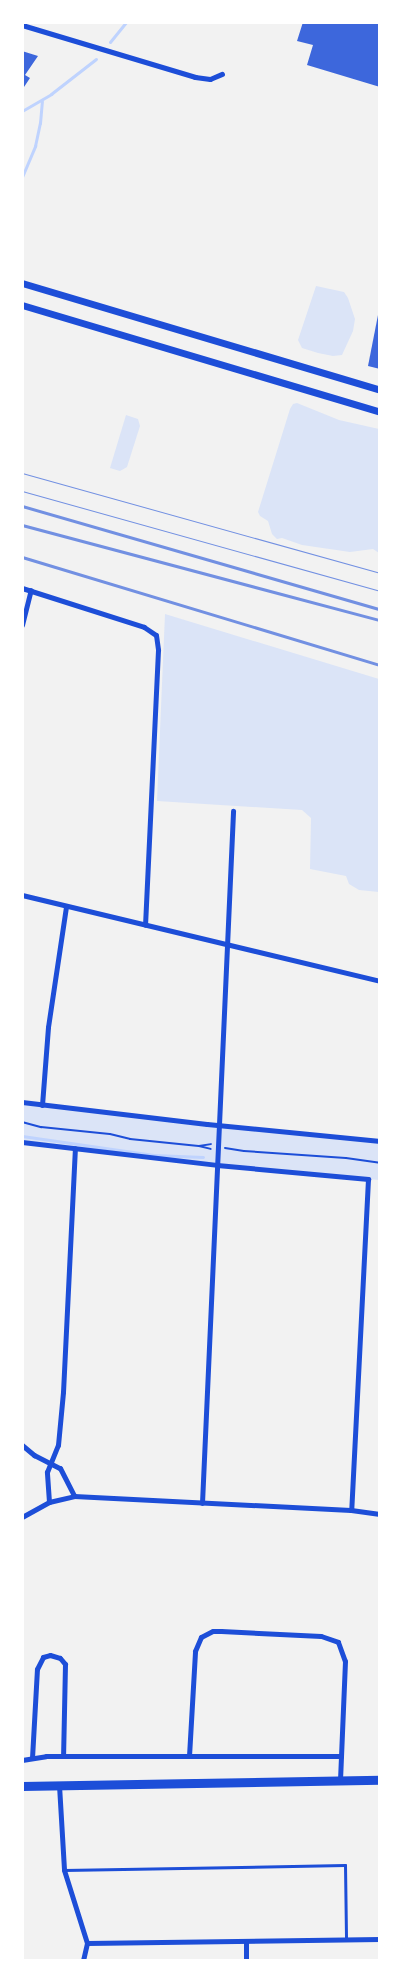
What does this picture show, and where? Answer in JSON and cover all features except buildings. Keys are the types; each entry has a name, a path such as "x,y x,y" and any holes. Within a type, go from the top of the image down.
{"main road":[{"path":"22,1786 380,1780"}],"street":[{"path":"22,25 195,77 210,78 222,74"},
{"path":"22,283 380,390"},
{"path":"22,304 380,412"},
{"path":"22,588 150,630 156,635 158,650 145,925"},
{"path":"22,625 31,590"},
{"path":"202,1503 233,811"},
{"path":"22,895 227,946 380,981"},
{"path":"42,1105 48,1027 66,907"},
{"path":"22,1102 219,1125 380,1141"},
{"path":"22,1142 217,1165 368,1179 351,1510"},
{"path":"49,1502 47,1472 58,1445 63,1392 75,1148"},
{"path":"22,1445 34,1455 60,1468 74,1496"},
{"path":"22,1517 49,1502 74,1496 351,1510 380,1514"},
{"path":"189,1756 195,1651 201,1638 213,1631 321,1636 338,1642 345,1661 340,1780"},
{"path":"32,1758 37,1669 43,1657 50,1655 60,1658 65,1664 63,1756"},
{"path":"22,1760 63,1756 341,1756"},
{"path":"60,1785 64,1870 87,1943 83,1960"},
{"path":"87,1943 380,1939"},
{"path":"246,1941 246,1960"}],"lane":[{"path":"64,1870 345,1865 346,1939"}],"path":[{"path":"22,1122 41,1127 199,1146"},
{"path":"230,1150 346,1158 380,1163"}],"shaded area":[{"path":"316,286 344,292 348,298 355,319 353,331 342,355 333,356 302,348 298,340"},
{"path":"297,403 339,420 379,429 379,553 373,549 350,552 302,545 282,538 277,539 272,534 268,521 260,516 258,512 290,409 293,404"},
{"path":"126,415 138,419 140,426 127,467 120,471 110,468"},
{"path":"165,614 379,679 379,892 359,890 349,884 346,876 310,869 311,818 302,810 157,801"},
{"path":"23,1105 379,1141 379,1180 218,1165 23,1142"}],"waterway":[{"path":"110,42 126,22"},
{"path":"22,111 51,94 96,59"},
{"path":"22,177 35,146 42,101"},
{"path":"22,1136 154,1155 203,1157"}],"tram line":[{"path":"22,473 380,573"},
{"path":"22,491 380,591"}],"railway":[{"path":"22,506 380,609"},
{"path":"22,525 380,620"},
{"path":"22,557 380,665"}]}
